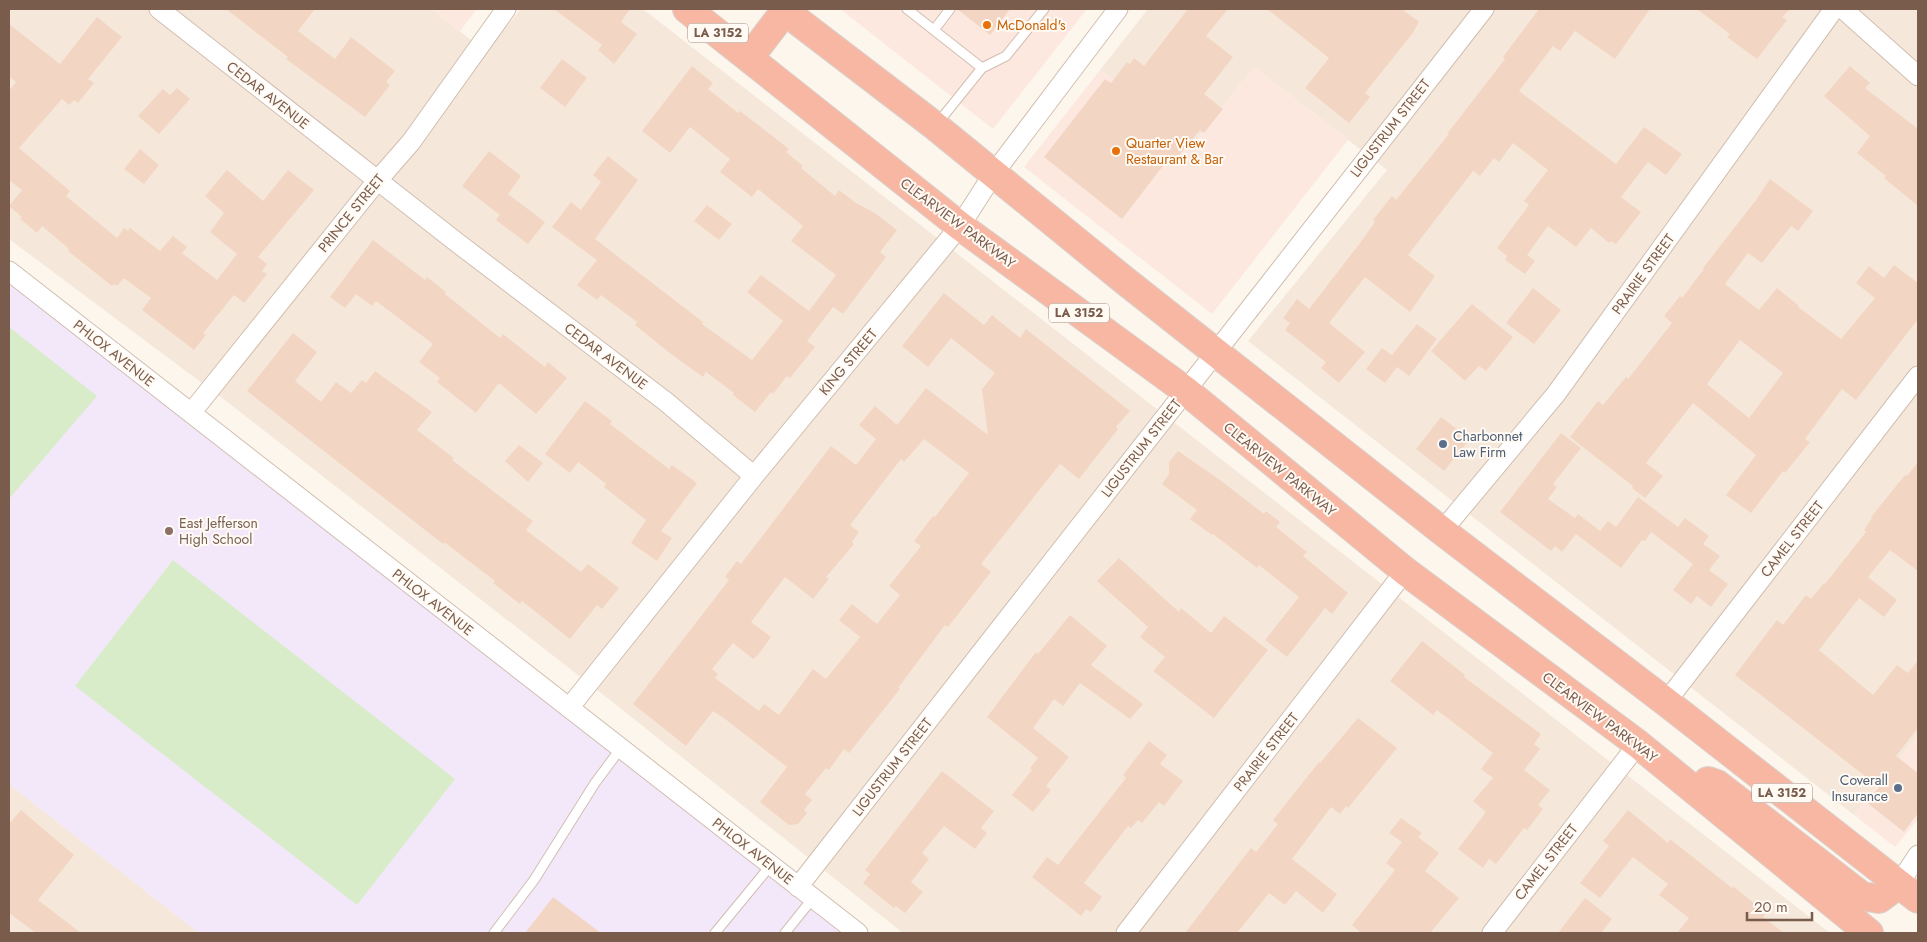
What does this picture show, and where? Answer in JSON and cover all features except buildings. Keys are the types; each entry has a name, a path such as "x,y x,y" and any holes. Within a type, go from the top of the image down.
{"highway":[{"name":"CLEARVIEW PARKWAY","path":"687,9 960,226 1186,391 1406,571 1638,744 1860,930"},
{"path":"749,58 784,9"},
{"name":"LA 3152","path":"784,9 935,126 1124,280 1442,531 1666,702 1908,891"},
{"path":"1672,771 1716,784 1862,896 1879,899 1908,891"}],"street":[{"name":"CEDAR AVENUE","path":"159,9 377,181 665,401 754,476"},
{"name":"PRINCE STREET","path":"191,413 377,181 411,142 506,9"},
{"name":"KING STREET","path":"569,708 754,476 960,226 994,173 1118,9"},
{"name":"LIGUSTRUM STREET","path":"798,886 1186,391 1214,351 1484,9"},
{"name":"PRAIRIE STREET","path":"1442,531 1556,394 1834,9"},
{"path":"1843,9 1918,76"},
{"name":"PHLOX AVENUE","path":"9,271 858,933"},
{"name":"CAMEL STREET","path":"1666,702 1918,376"},
{"name":"PRAIRIE STREET","path":"1126,933 1406,571"},
{"name":"CAMEL STREET","path":"1492,933 1638,744"},
{"path":"1908,891 1918,855"}],"lane":[{"path":"908,9 982,68"},
{"path":"934,30 950,9"},
{"path":"935,126 982,68 1006,56 1044,9"},
{"path":"494,933 534,880 595,783 621,748"},
{"path":"715,933 771,865"},
{"path":"785,933 813,898"}],"shaded area":[{"path":"9,9 432,9 486,52 521,9 643,9 1830,933 903,933 610,700 226,401 9,239"},
{"path":"432,9 477,9 460,31"},
{"path":"840,9 1087,9 993,129"},
{"path":"1148,9 1918,9 1918,735 1854,815 1248,341 1387,170 1254,67 1194,143 1100,70"},
{"path":"1254,67 1348,140 1212,314 1024,167 1100,70 1194,143"},
{"name":"East Jefferson High School","path":"9,279 841,933 199,933 9,784"},
{"name":"Coverall Insurance","path":"1918,735 1918,819 1895,847 1854,815"},
{"path":"9,784 199,933 9,933"}],"green space":[{"path":"9,327 97,396 9,499"},
{"path":"173,560 455,779 357,905 75,686"}],"place":[{"name":"McDonald's","path":"987,25"},
{"name":"Quarter View Restaurant & Bar","path":"1116,151"},
{"name":"Charbonnet Law Firm","path":"1443,444"},
{"name":"East Jefferson High School","path":"169,531"},
{"name":"Coverall Insurance","path":"1898,788"}]}
